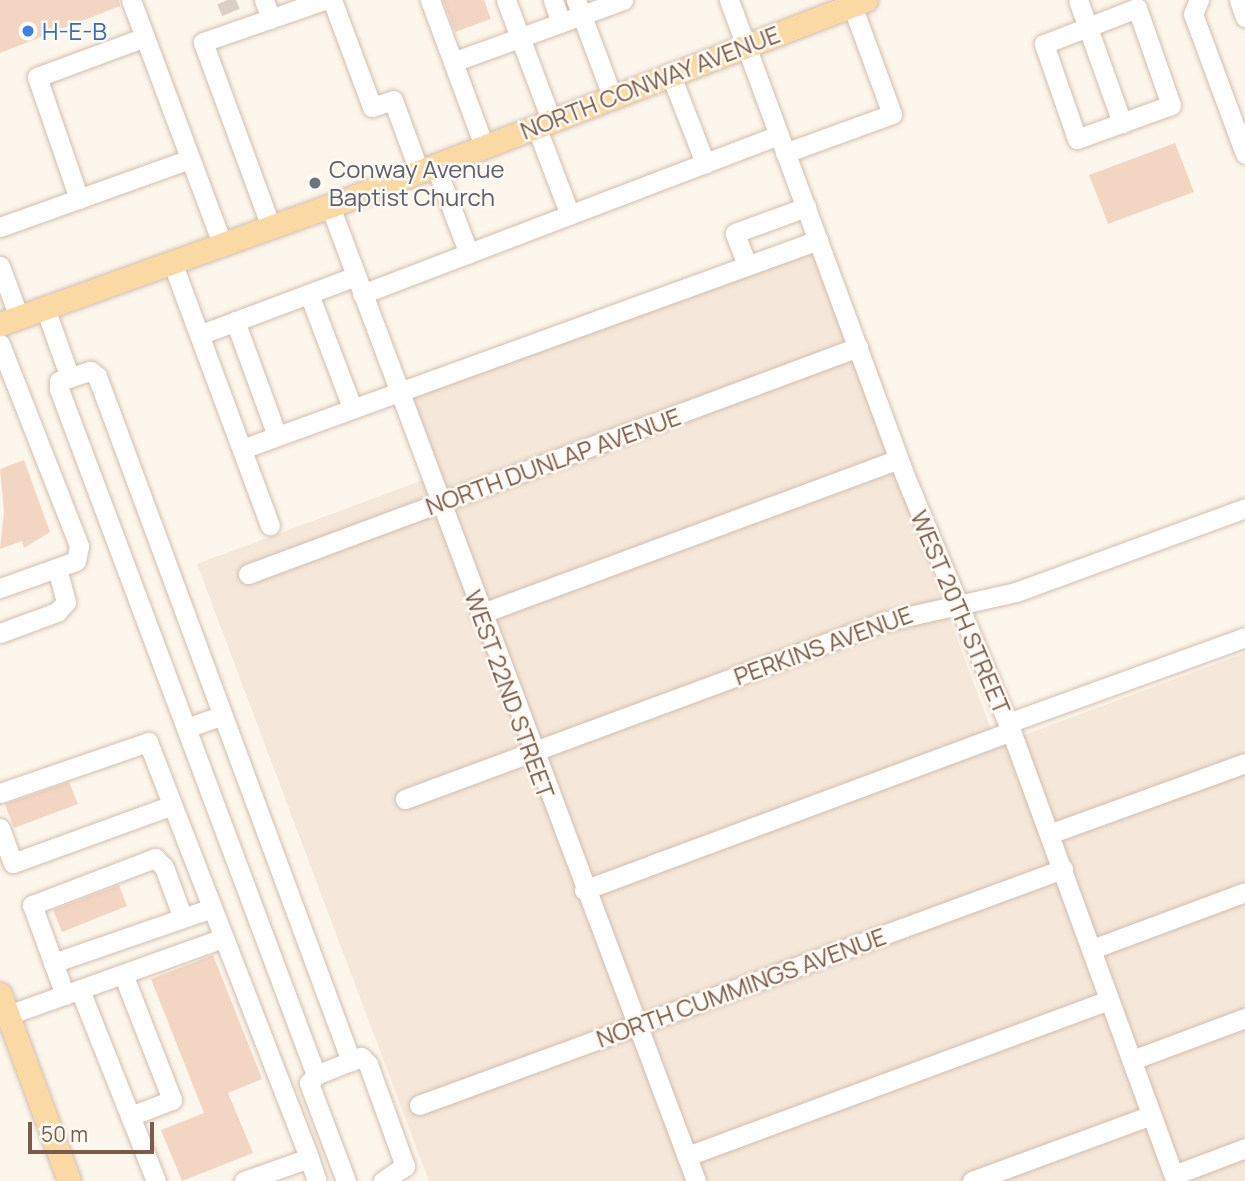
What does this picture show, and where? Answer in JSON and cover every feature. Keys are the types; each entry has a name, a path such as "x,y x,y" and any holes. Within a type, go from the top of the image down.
{"main road":[{"name":"NORTH CONWAY AVENUE","path":"9,321 330,206 745,44 859,3"},
{"path":"4,1005 69,1181"}],"street":[{"path":"131,0 222,244"},
{"path":"271,227 203,42 234,21 268,9 324,0"},
{"path":"332,0 372,107 393,100 468,254"},
{"path":"430,0 484,146"},
{"path":"506,0 520,37 570,215"},
{"path":"553,0 561,23"},
{"path":"453,62 561,23 579,7 623,0"},
{"name":"WEST 20TH STREET","path":"729,0 898,459 1009,727 1063,869 1175,1178"},
{"path":"1078,0 1122,123"},
{"path":"1199,0 1193,13 1240,122 1245,155"},
{"path":"1239,0 1245,17"},
{"path":"199,335 309,294 359,285 468,254 705,163 892,114 859,3"},
{"path":"579,7 612,96"},
{"path":"1137,8 1171,105 1122,123 1077,139 1044,44 1137,8"},
{"path":"79,198 37,77 145,37"},
{"path":"670,73 705,163"},
{"path":"0,227 190,159"},
{"name":"WEST 22ND STREET","path":"330,206 531,751 639,1025 696,1181"},
{"path":"747,265 735,233 806,207"},
{"path":"242,449 398,390 818,240"},
{"path":"172,262 270,525"},
{"path":"0,266 9,321"},
{"path":"309,294 352,408"},
{"path":"45,308 71,378"},
{"path":"235,321 277,436"},
{"path":"0,344 79,546 76,561 0,588"},
{"name":"NORTH DUNLAP AVENUE","path":"248,574 858,347"},
{"path":"316,1075 59,382 90,371 97,376 351,1061"},
{"path":"480,614 898,459"},
{"name":"PERKINS AVENUE","path":"405,799 883,622 957,601 1016,592 1245,508"},
{"path":"0,633 57,612 66,602 57,568"},
{"path":"584,890 1245,637"},
{"path":"186,728 223,715"},
{"path":"0,793 148,742 317,1181"},
{"path":"1049,834 1245,763"},
{"path":"0,828 7,866 172,805"},
{"path":"156,1181 130,1116 72,992 53,963 32,905 155,858 164,867 181,916"},
{"name":"NORTH CUMMINGS AVENUE","path":"419,1105 1063,869"},
{"path":"1091,949 1245,892"},
{"path":"53,963 181,916 212,908"},
{"path":"4,1005 72,992 223,938"},
{"path":"123,974 172,1100 130,1116"},
{"path":"687,1156 1109,1000"},
{"path":"1132,1060 1245,1018"},
{"path":"346,1181 309,1083 316,1075 361,1057 368,1064 405,1166 383,1181"},
{"path":"972,1181 1152,1115"},
{"path":"1175,1178 1245,1149"},
{"path":"244,1181 309,1158"}],"shaded area":[{"path":"809,244 997,745 1245,653 1245,1181 429,1181 197,564 439,474 409,394"}],"building":[{"name":"H-E-B","path":"0,0 119,0 120,6 0,53"},
{"path":"443,0 484,0 491,19 455,32"},
{"path":"1175,143 1194,192 1108,224 1089,175"},
{"path":"24,460 50,532 24,548 22,541 0,549 4,512 0,469"},
{"path":"69,782 78,804 14,828 5,804"},
{"path":"119,885 127,906 62,932 53,910"},
{"path":"213,955 262,1079 228,1093 253,1153 182,1181 161,1130 204,1113 151,979"}],"tunnel":[{"path":"226,0 231,12"}],"place":[{"name":"H-E-B","path":"28,31"},
{"name":"Conway Avenue Baptist Church","path":"315,183"}]}
